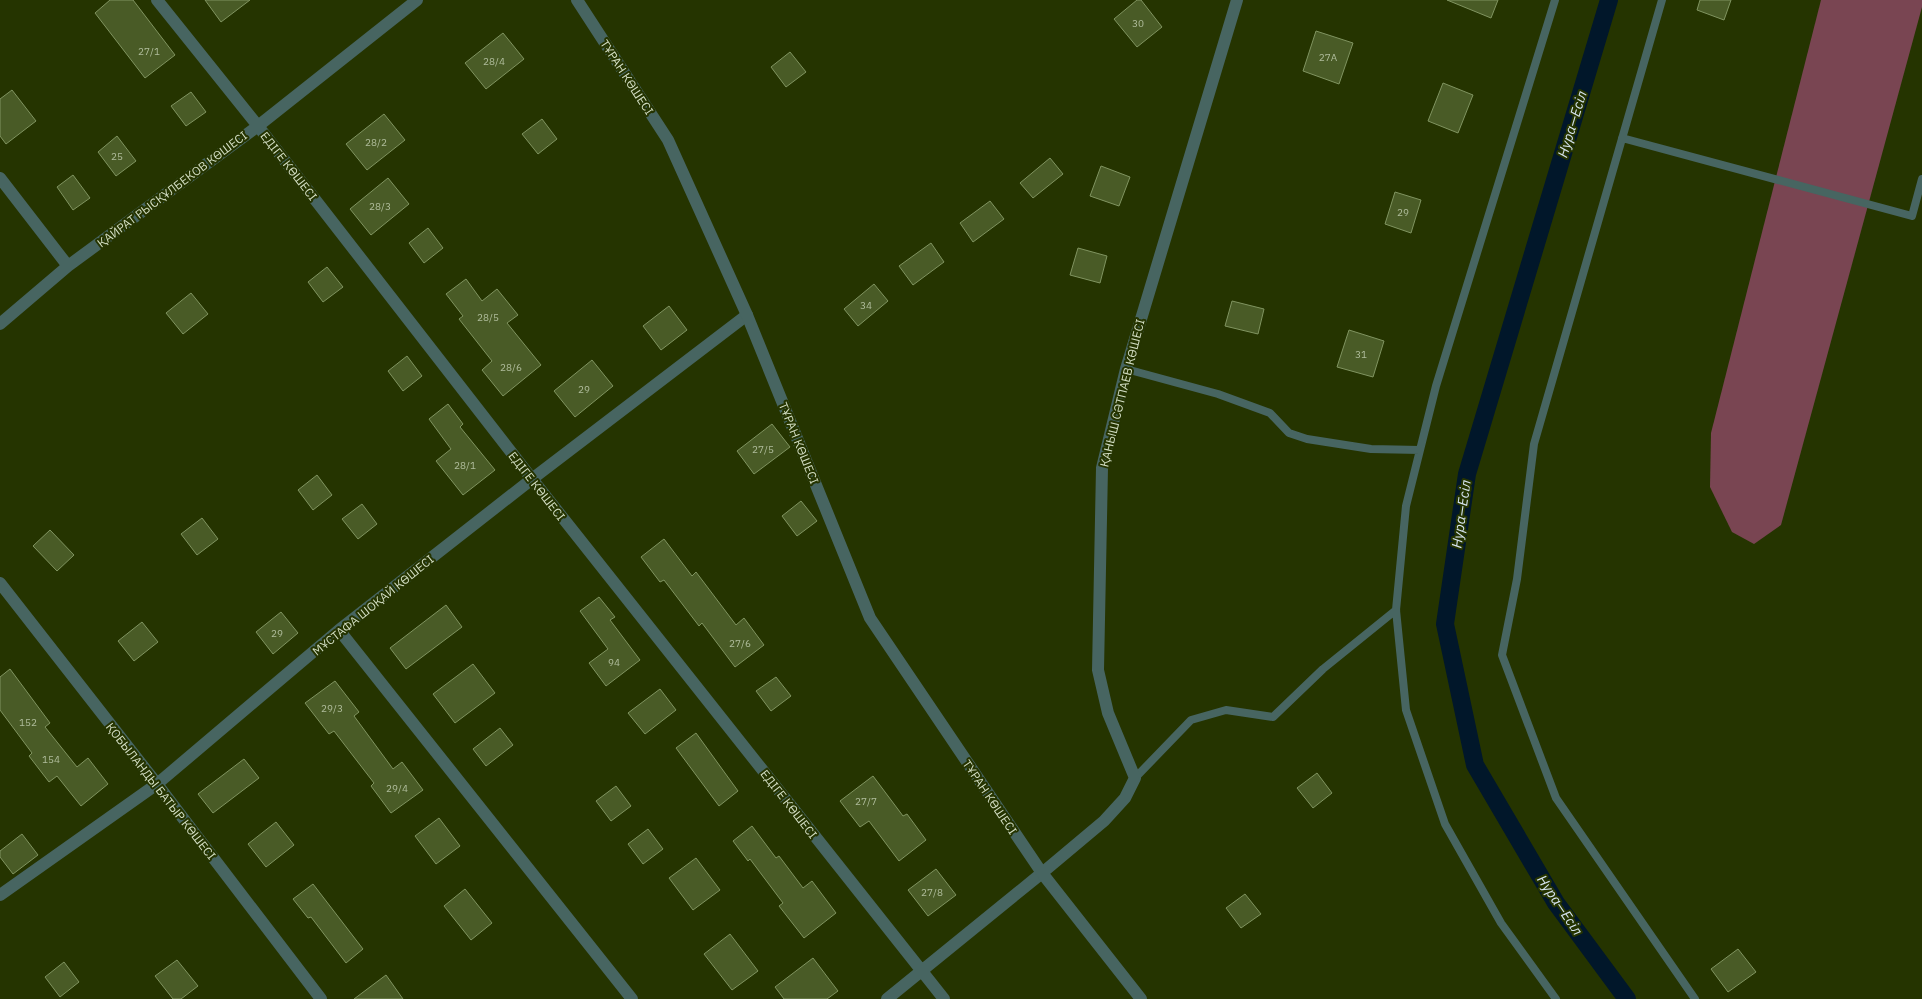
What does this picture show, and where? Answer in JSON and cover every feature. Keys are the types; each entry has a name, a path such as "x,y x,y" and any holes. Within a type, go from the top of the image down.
{"street":[{"name":"ЕДІГЕ КӨШЕСІ","path":"157,0 258,126 532,479 944,999"},
{"name":"ҚАЙРАТ РЫСҚҰЛБЕКОВ КӨШЕСІ","path":"0,324 68,266 258,126 417,0"},
{"name":"ТҰРАН КӨШЕСІ","path":"577,0 668,140 747,315 870,618 1042,873 1142,999"},
{"name":"ҚАНЫШ СӘТПАЕВ КӨШЕСІ","path":"1135,778 1108,713 1098,670 1102,468 1126,369 1237,0"},
{"path":"0,178 68,266"},
{"name":"МҰСТАФА ШОҚАЙ КӨШЕСІ","path":"0,895 157,784 339,630 532,479 747,315"},
{"name":"ҚОБЫЛАНДЫ БАТЫР КӨШЕСІ","path":"0,583 157,784 321,999"},
{"path":"339,630 632,999"},
{"path":"887,999 1104,821 1125,798 1135,778"}],"lane":[{"path":"1555,0 1436,386 1406,506 1396,610 1406,710 1445,824 1501,924 1556,999"},
{"path":"1662,0 1534,444 1517,579 1502,655 1556,798 1695,999"},
{"path":"1622,138 1912,216 1922,179"},
{"path":"1126,369 1218,394 1270,413 1289,433 1307,439 1372,449 1420,450"},
{"path":"1135,778 1191,720 1226,710 1273,717 1323,669 1396,610"}],"shaded area":[{"path":"1821,0 1922,0 1922,7 1781,525 1754,544 1732,532 1710,487 1711,433"}],"building":[{"path":"110,0 133,0 175,55 145,78 95,13"},
{"path":"205,0 250,0 221,22"},
{"path":"1137,0 1141,0 1162,27 1137,47 1114,19"},
{"path":"1447,0 1498,0 1491,18"},
{"path":"1700,0 1731,0 1724,20 1697,10"},
{"path":"1316,31 1353,43 1339,84 1303,71"},
{"path":"503,33 524,59 486,89 465,63"},
{"path":"790,52 806,72 786,87 771,67"},
{"path":"1443,83 1473,95 1458,133 1428,121"},
{"path":"12,90 36,121 6,144 0,136 0,99"},
{"path":"191,92 206,112 186,126 171,106"},
{"path":"384,114 405,140 367,170 346,144"},
{"path":"542,119 557,139 538,154 522,134"},
{"path":"117,136 136,161 116,176 98,152"},
{"path":"1050,158 1063,174 1033,198 1020,183"},
{"path":"1101,166 1130,177 1119,206 1090,196"},
{"path":"73,175 90,198 73,210 57,187"},
{"path":"388,178 409,204 371,235 350,209"},
{"path":"1395,192 1421,200 1411,233 1385,224"},
{"path":"990,201 1004,219 973,242 960,223"},
{"path":"428,228 443,248 424,263 409,243"},
{"path":"931,243 944,262 913,285 899,266"},
{"path":"1078,248 1107,256 1100,283 1070,275"},
{"path":"327,267 343,287 323,302 308,282"},
{"path":"466,279 482,301 497,289 518,315 507,323 541,365 503,396 482,370 492,361 459,319 463,316 446,294"},
{"path":"874,284 888,301 858,326 844,309"},
{"path":"191,293 208,314 183,334 166,313"},
{"path":"1232,301 1264,309 1258,334 1225,326"},
{"path":"669,306 687,330 661,350 643,326"},
{"path":"1349,330 1384,341 1373,377 1337,367"},
{"path":"407,356 422,376 403,391 388,371"},
{"path":"592,360 613,386 575,417 554,391"},
{"path":"448,404 463,424 460,427 495,470 463,495 436,461 451,449 429,419"},
{"path":"772,424 790,447 754,474 737,451"},
{"path":"317,475 332,495 313,510 298,490"},
{"path":"801,501 817,521 797,536 782,516"},
{"path":"362,504 377,524 358,539 342,519"},
{"path":"202,518 218,539 197,555 181,534"},
{"path":"50,530 74,555 57,571 33,546"},
{"path":"664,539 692,576 696,572 736,625 744,618 764,645 735,667 702,623 699,626 664,580 660,582 641,557"},
{"path":"599,597 615,617 610,620 640,660 606,686 589,663 608,649 580,611"},
{"path":"446,605 462,627 406,669 390,648"},
{"path":"281,612 298,633 273,654 256,632"},
{"path":"142,622 158,642 134,661 118,641"},
{"path":"473,664 495,693 455,723 433,694"},
{"path":"10,669 50,723 45,727 77,767 88,758 108,784 81,806 57,776 49,782 29,756 32,753 0,710 0,677"},
{"path":"776,677 791,696 771,711 756,691"},
{"path":"335,681 359,712 354,716 393,769 402,762 423,790 391,813 371,786 374,783 334,731 329,734 305,703"},
{"path":"660,689 676,710 645,734 628,713"},
{"path":"500,728 513,745 486,766 473,749"},
{"path":"696,733 738,791 719,806 676,748"},
{"path":"244,759 259,778 213,813 198,794"},
{"path":"1317,773 1332,793 1313,808 1297,788"},
{"path":"873,776 903,816 907,814 926,840 899,861 869,821 860,827 840,801"},
{"path":"616,786 631,806 611,821 596,801"},
{"path":"439,818 460,846 436,864 415,836"},
{"path":"276,822 294,845 266,867 248,844"},
{"path":"752,826 776,858 779,856 803,888 812,881 836,913 804,938 779,906 783,903 750,859 748,861 733,841"},
{"path":"648,829 663,849 643,864 628,844"},
{"path":"22,834 38,855 13,874 0,857 0,851"},
{"path":"696,858 720,890 693,910 669,878"},
{"path":"936,869 956,895 928,916 908,890"},
{"path":"313,884 363,949 346,963 311,917 308,918 293,899"},
{"path":"465,889 492,923 471,940 444,906"},
{"path":"1245,894 1261,914 1241,928 1226,908"},
{"path":"730,934 758,971 732,990 704,954"},
{"path":"1738,949 1756,972 1728,992 1711,969"},
{"path":"813,958 838,991 827,999 784,999 775,987"},
{"path":"177,960 198,986 181,999 173,999 155,976"},
{"path":"64,962 79,982 60,997 45,977"},
{"path":"386,975 403,999 354,999"}],"waterway":[{"name":"Нура—Есіл","path":"1609,0 1467,474 1445,624 1475,765 1556,903 1627,999"}]}
